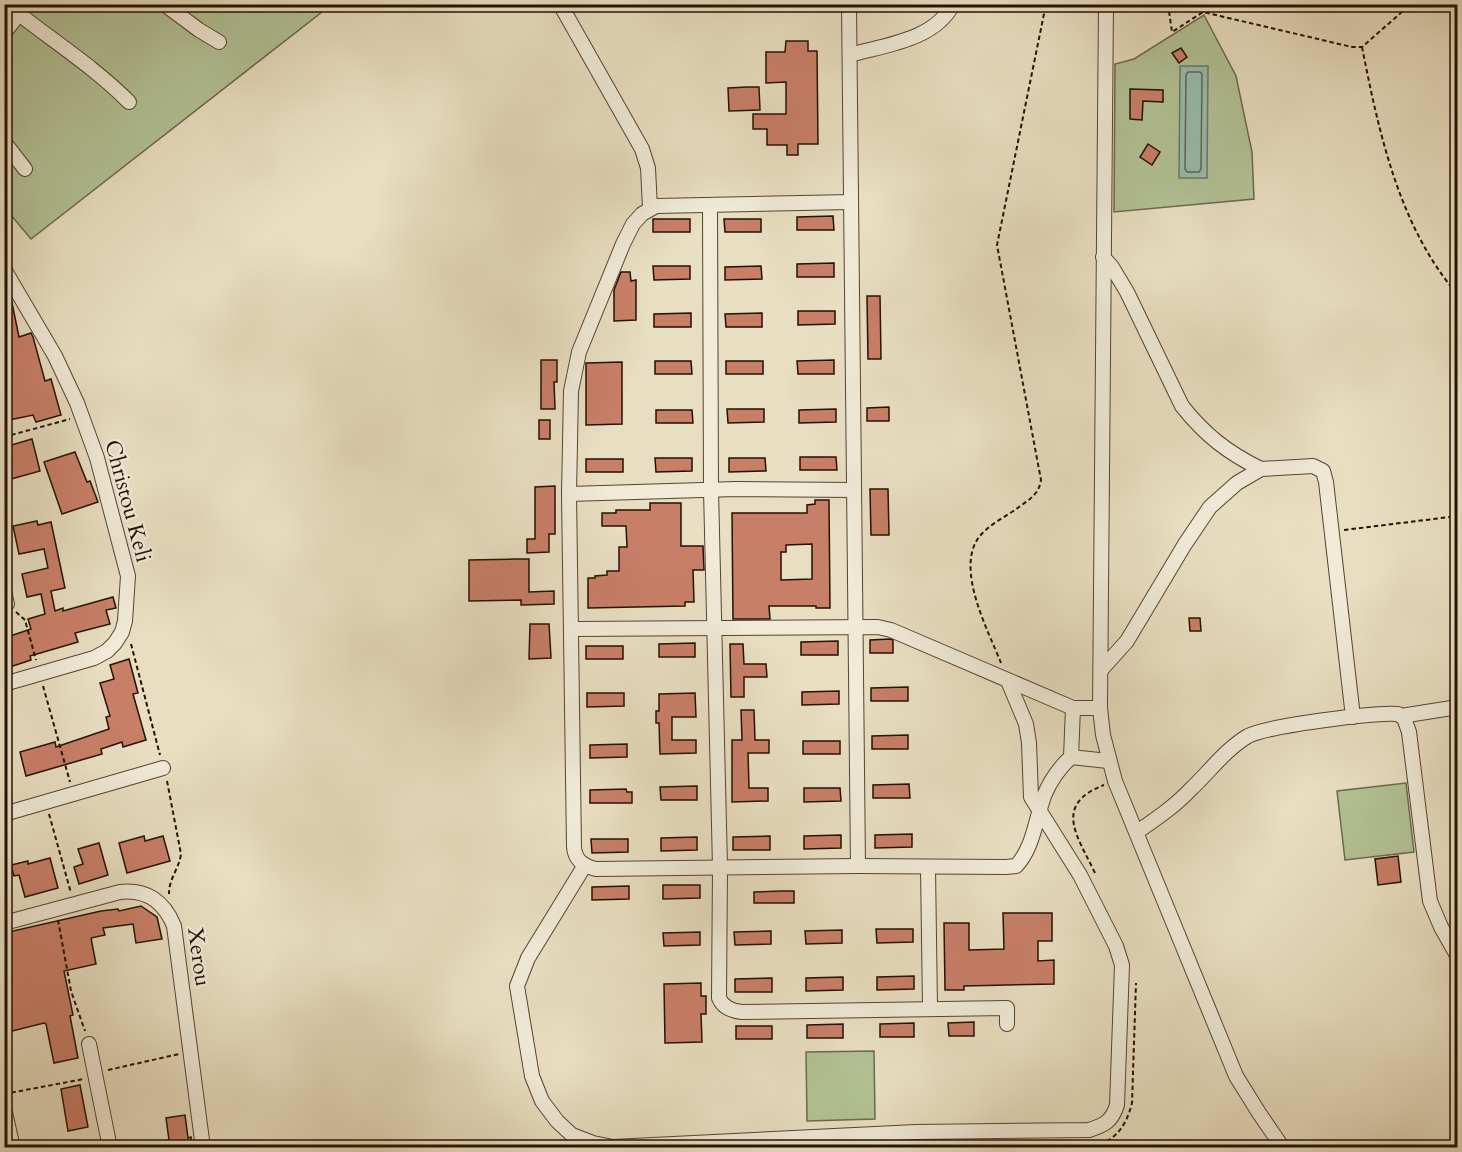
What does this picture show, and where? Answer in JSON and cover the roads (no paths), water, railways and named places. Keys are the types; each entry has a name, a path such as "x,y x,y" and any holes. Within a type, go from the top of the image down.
{"street":[{"path":"164,4 219,42"},
{"path":"560,4 642,149 648,168 650,208"},
{"path":"849,4 858,866"},
{"path":"850,56 932,29 942,22 953,4"},
{"path":"1106,4 1100,708 1108,761 1236,1076 1283,1148"},
{"path":"4,33 23,9 69,53 89,65 129,102"},
{"path":"4,142 25,169"},
{"path":"851,202 665,205 650,208 633,224 623,244 579,352 570,391 569,494 576,858 596,869 1016,866 1026,852 1045,794 1055,774 1068,760 1073,708"},
{"path":"710,205 713,628 720,867 719,998 721,1003 730,1010 742,1012 1007,1008 1007,1024"},
{"path":"1103,257 1127,292 1182,406 1193,420 1226,450 1261,469"},
{"name":"Christou Keli","path":"4,269 55,356 82,416 113,514 128,576 125,621 118,637 107,651 94,658 4,684"},
{"path":"1101,670 1127,641 1210,507 1237,483 1261,469 1313,466 1323,471 1326,482 1353,717"},
{"path":"569,494 736,489 854,490"},
{"path":"571,629 878,627 891,630 1073,708 1100,708"},
{"path":"585,865 528,958 517,986 532,1076 542,1101 557,1121 572,1135 592,1143 613,1147 916,1132 1089,1130 1105,1125 1114,1116 1117,1105 1122,965 1116,946 1080,875 1031,797 1026,724 1008,681"},
{"path":"1137,832 1170,809 1230,751 1249,736 1268,730 1353,717 1390,714 1401,716 1458,707"},
{"path":"1401,716 1409,732 1430,901 1458,957"},
{"path":"1068,760 1108,761"},
{"path":"4,814 163,768"},
{"path":"928,868 930,1008"},
{"name":"Xerou","path":"4,923 120,892 132,891 153,897 170,915 174,926 203,1148"},
{"path":"89,1044 110,1148"},
{"path":"4,1108 14,1148"}],"water":[{"path":"1180,66 1208,66 1207,178 1179,178"}]}
